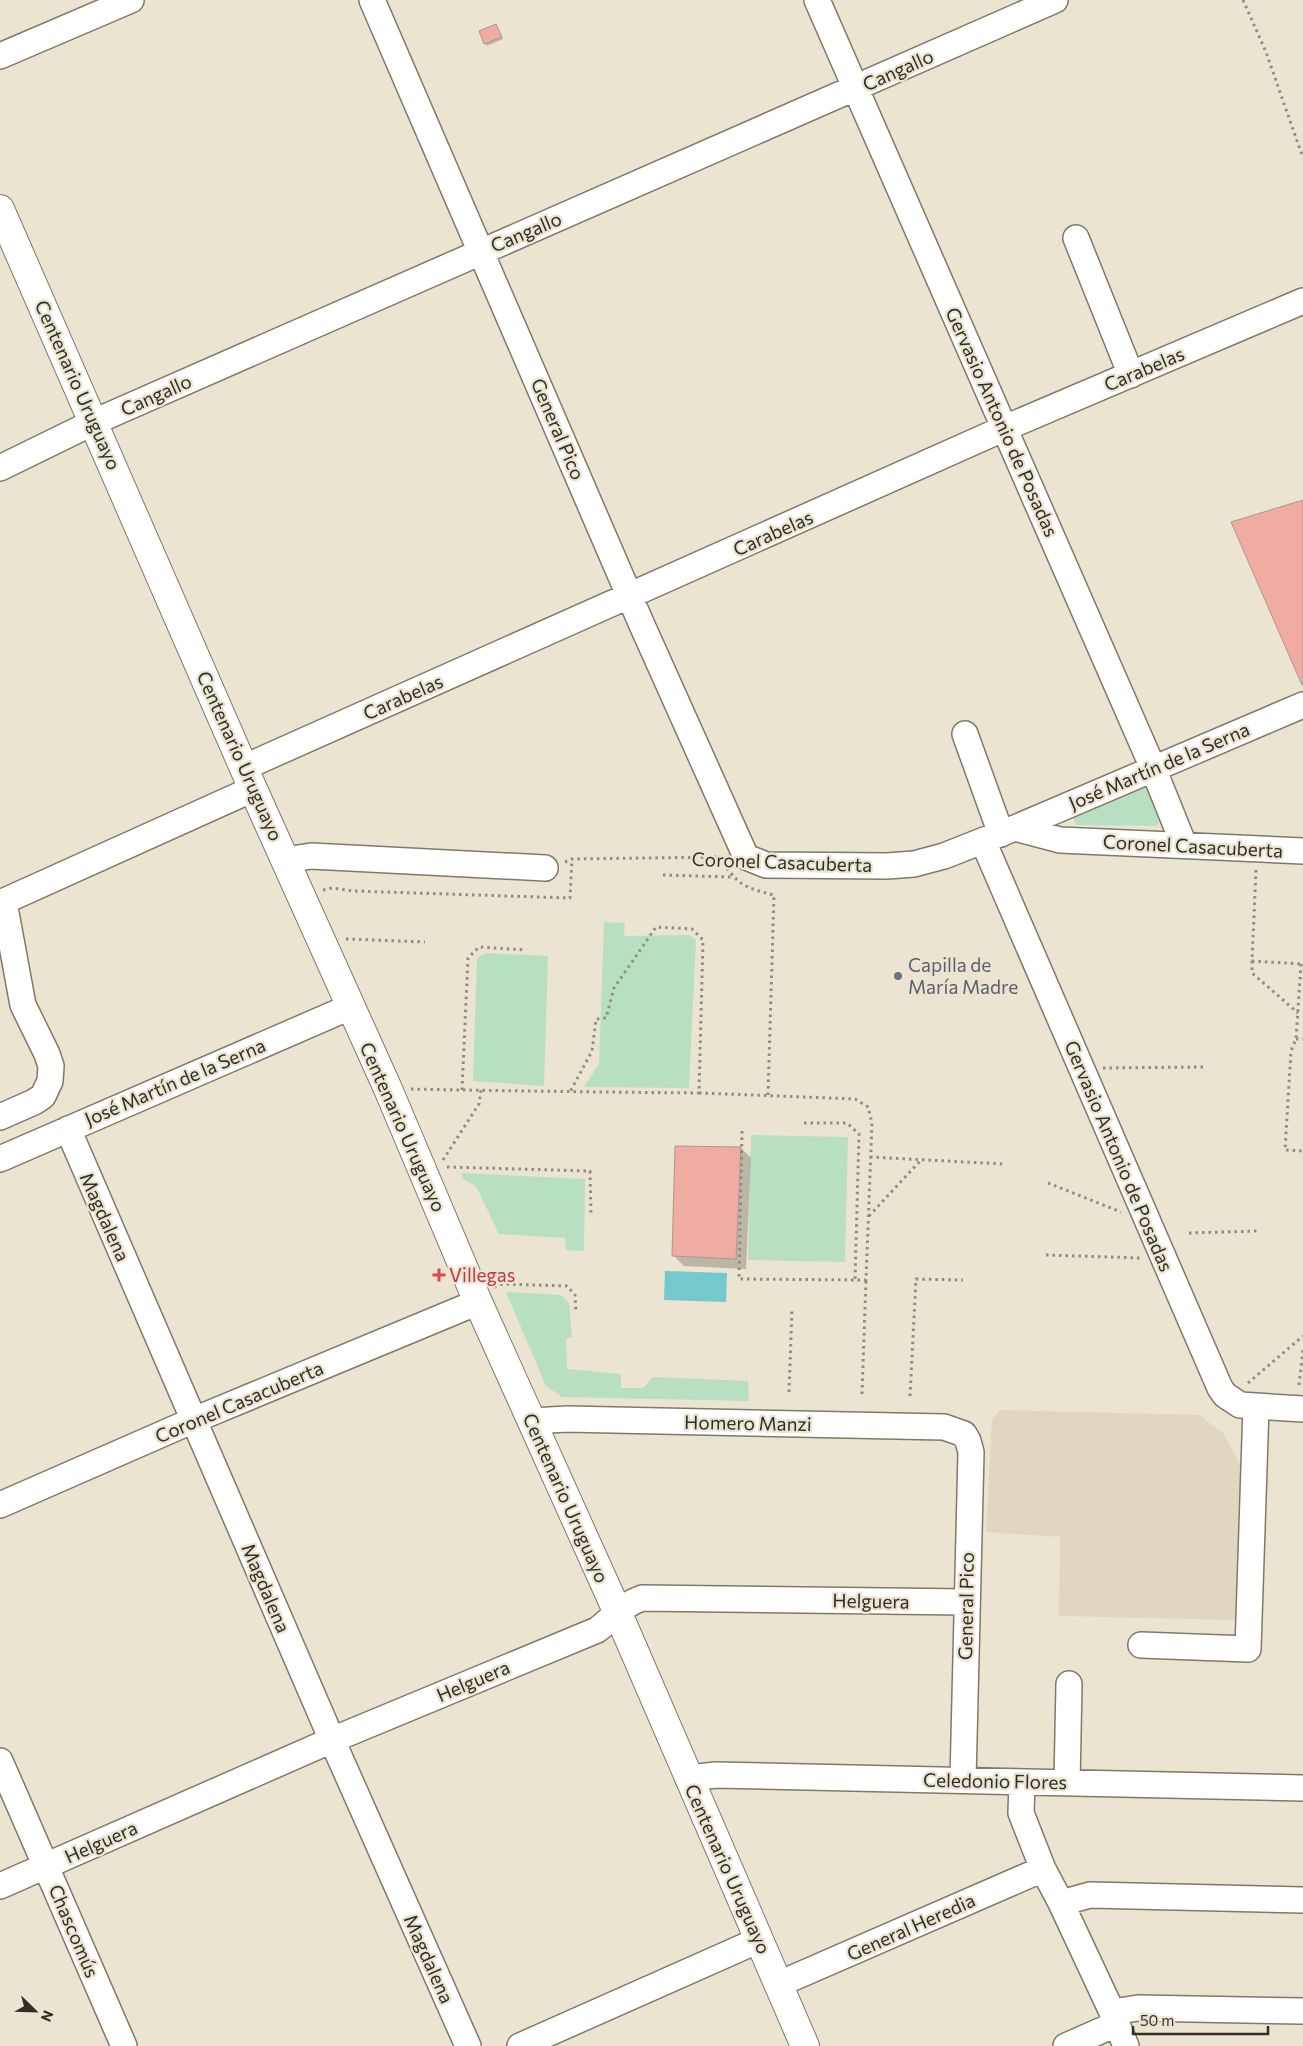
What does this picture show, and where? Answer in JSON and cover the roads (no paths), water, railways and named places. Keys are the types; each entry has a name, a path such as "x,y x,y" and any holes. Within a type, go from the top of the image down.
{"main road":[{"name":"Centenario Uruguayo","path":"0,209 350,1007 485,1295 532,1421 805,2046"}],"street":[{"path":"0,56 131,0"},
{"name":"General Pico","path":"372,0 631,596 642,626 746,857"},
{"name":"Gervasio Antonio de Posadas","path":"817,0 1153,768 1184,844"},
{"name":"Cangallo","path":"0,468 94,422 1055,0"},
{"path":"1076,238 1131,375"},
{"name":"Carabelas","path":"2,902 249,778 631,596 1005,428 1303,301"},
{"name":"José Martín de la Serna","path":"1000,834 1303,705"},
{"name":"Gervasio Antonio de Posadas","path":"965,734 1000,834 1220,1388 1225,1395 1240,1405 1256,1407 1301,1397"},
{"name":"Coronel Casacuberta","path":"746,857 766,865 887,866 925,861 1000,834 1060,840 1184,844 1303,851"},
{"path":"286,860 311,856 546,868"},
{"path":"0,1117 43,1096 50,1080 51,1066 23,1005 2,902"},
{"name":"José Martín de la Serna","path":"0,1158 350,1007"},
{"name":"Magdalena","path":"68,1129 332,1740 468,2046"},
{"name":"Coronel Casacuberta","path":"0,1506 485,1295"},
{"path":"1140,1645 1248,1649 1256,1407"},
{"name":"Homero Manzi","path":"532,1421 567,1419 944,1427 964,1434"},
{"name":"General Pico","path":"962,1780 971,1452 964,1434"},
{"name":"Helguera","path":"0,1886 332,1740 597,1630 616,1611 630,1602 642,1598 966,1602"},
{"path":"1067,1783 1069,1684"},
{"name":"Chascomús","path":"0,1761 124,2046"},
{"name":"Celedonio Flores","path":"688,1778 716,1774 1303,1788"},
{"path":"1022,1782 1021,1813 1043,1869 1061,1903 1118,2027"},
{"name":"General Heredia","path":"779,1984 1043,1869"},
{"path":"1061,1903 1090,1895 1303,1900"},
{"path":"520,2046 759,1940"},
{"path":"1066,2046 1118,2027 1138,2008 1303,2011"}],"water":[{"path":"665,1271 727,1273 726,1302 664,1300"}],"place":[{"name":"Capilla de María Madre","path":"898,976"},
{"name":"Villegas","path":"439,1275"}]}
